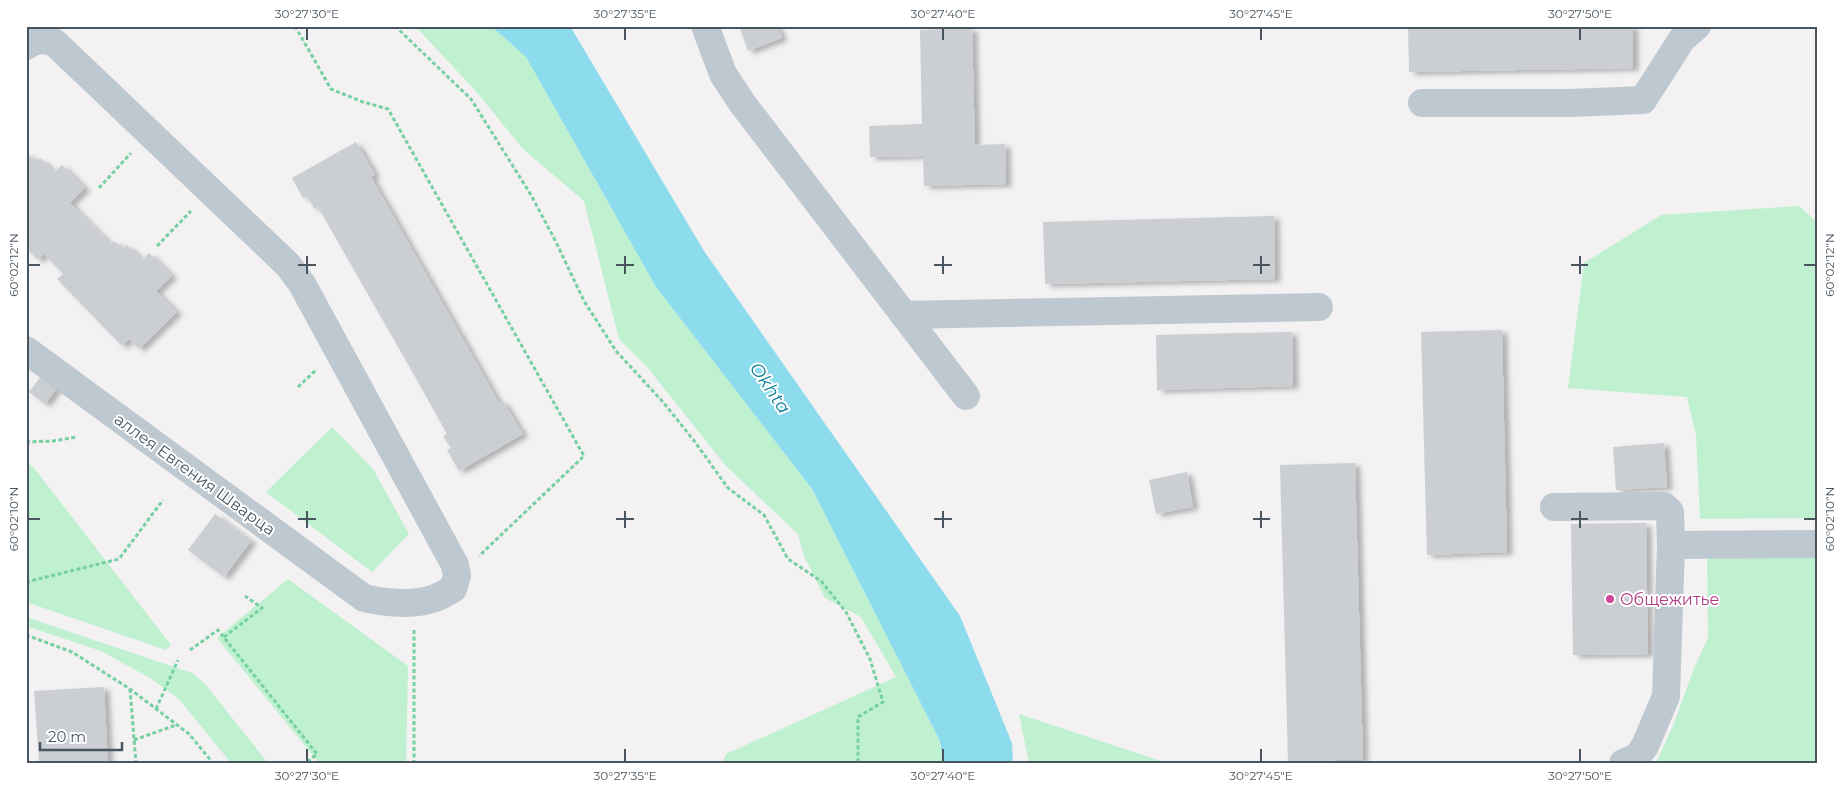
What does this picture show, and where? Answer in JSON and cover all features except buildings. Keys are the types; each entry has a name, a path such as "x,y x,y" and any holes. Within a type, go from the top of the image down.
{"street":[{"path":"705,26 723,74 742,103 966,396"},
{"path":"1422,103 1569,103 1643,100 1682,39 1698,26"},
{"path":"26,46 32,41 44,39 55,43 288,265 302,284 455,565 458,576 453,589 435,599 415,602"},
{"path":"904,315 1319,307"},
{"name":"аллея Евгения Шварца","path":"26,350 364,598 377,601 415,602"},
{"path":"1554,507 1664,506 1670,512 1671,545 1666,696 1646,746 1637,757 1623,763"},
{"path":"1671,545 1818,544"}],"path":[{"path":"296,26 331,89 363,102 388,109 584,456 475,560"},
{"path":"395,26 471,99 532,195 584,301 616,351 695,442 728,488 764,515 788,559 821,581 846,612 870,659 883,702 858,717 858,763"},
{"path":"99,188 131,152"},
{"path":"157,246 210,191"},
{"path":"26,442 54,441 77,436"},
{"path":"26,582 120,559 162,500"},
{"path":"224,637 262,608 245,596"},
{"path":"414,763 415,602"},
{"path":"190,650 218,630 317,754 306,763"},
{"path":"26,635 72,652 130,689 189,734 212,763"},
{"path":"156,709 178,660"},
{"path":"130,689 136,763"},
{"path":"134,740 176,725"}],"green space":[{"path":"415,26 491,26 526,57 656,287 812,489 940,741 943,763 722,763 726,754 896,677 861,617 825,598 804,556 798,534 726,466 647,367 619,339 584,201 523,149 474,89"},
{"path":"1799,206 1818,223 1818,518 1700,519 1696,436 1687,397 1568,388 1584,263 1661,215"},
{"path":"332,427 373,469 409,534 372,572 266,492"},
{"path":"26,461 34,468 171,645 166,650 26,602"},
{"path":"1818,555 1818,763 1656,763 1708,638 1707,556"},
{"path":"288,579 408,666 406,763 347,763 350,759 345,763 319,763 217,638"},
{"path":"26,617 192,673 205,684 268,763 231,763 179,699 150,678 101,651 26,626"},
{"path":"1019,714 1167,763 1029,763"}],"water":[{"name":"Okhta","path":"491,26 570,26 704,251 960,616 1012,743 1013,763 943,763 940,741 812,489 656,287 526,57"}],"place":[{"name":"Общежитье","path":"1610,599"}]}
